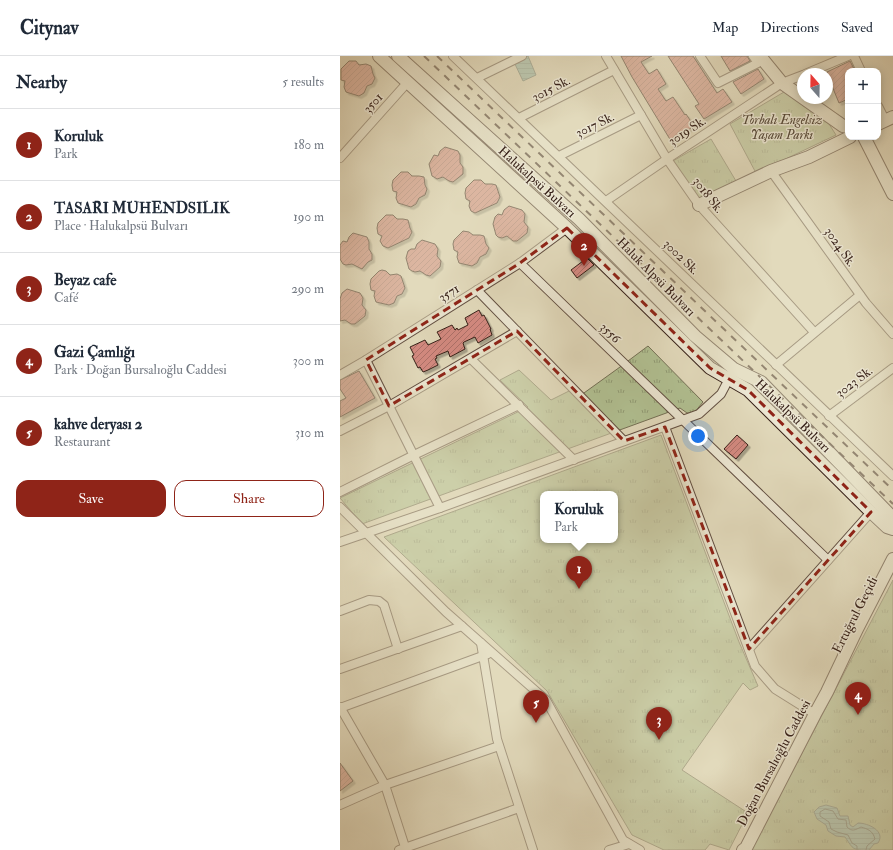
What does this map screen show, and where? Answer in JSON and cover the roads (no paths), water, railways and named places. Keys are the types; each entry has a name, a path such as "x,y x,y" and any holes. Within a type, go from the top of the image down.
{"main road":[{"path":"379,56 407,83"},
{"name":"Haluk Alpsü Bulvarı","path":"398,56 579,219 732,374 761,382 893,518"},
{"path":"760,56 782,83 845,126"},
{"name":"Halukalpsü Bulvarı","path":"407,83 568,228 710,368 732,374 871,512 887,527 893,530"},
{"path":"699,205 771,171 809,157 845,139"},
{"path":"866,140 893,194"},
{"path":"827,692 893,559"},
{"name":"Ertuğrul Geçidi","path":"827,692 843,670 893,572"},
{"name":"Doğan Bursalıoğlu Caddesi","path":"745,849 814,714 827,692"}],"street":[{"name":"3002 Sk.","path":"453,56 893,476"},
{"path":"477,78 522,56"},
{"name":"3018 Sk.","path":"606,56 667,159 699,205 814,332"},
{"path":"700,56 718,83 758,62 753,56"},
{"name":"3019 Sk.","path":"816,68 832,60 848,56"},
{"path":"854,56 860,68"},
{"name":"3015 Sk.","path":"519,118 614,70"},
{"name":"3019 Sk.","path":"606,201 782,83 797,77"},
{"name":"3501","path":"340,158 407,83"},
{"name":"3017 Sk.","path":"559,156 641,115"},
{"name":"3024 Sk.","path":"771,171 860,295 893,334"},
{"name":"3571","path":"340,375 520,263 568,228"},
{"name":"3556","path":"520,263 828,560"},
{"path":"477,290 624,441"},
{"path":"776,365 860,295"},
{"path":"340,431 388,406 517,331"},
{"path":"471,359 574,460"},
{"path":"366,360 440,508"},
{"name":"3023 Sk.","path":"829,416 893,368"},
{"path":"340,542 440,508 699,414 721,394 732,374"},
{"path":"340,492 518,405"},
{"path":"665,426 755,666 775,689 814,714"},
{"path":"340,507 462,626 546,700 623,840 640,850"},
{"path":"749,649 871,512"},
{"path":"340,610 369,600 379,601 384,605 398,648"},
{"path":"340,669 462,626"},
{"path":"481,643 497,739 533,850"},
{"path":"492,652 340,707 385,785 403,849 519,808"},
{"path":"340,804 385,785 499,746"},
{"path":"609,850 629,844"}],"water":[{"path":"528,56 536,75 523,81 514,62"},
{"path":"826,805 837,808 840,816 848,816 850,825 853,827 858,823 862,823 875,828 880,835 878,843 874,844 869,850 859,850 852,847 845,837 836,836 828,831 826,825 817,819 814,812 819,807"}],"railway":[{"path":"424,56 893,504"},
{"path":"437,56 893,490"}],"place":[{"name":"TASARI MUHENDSILIK","path":"584,266"},
{"name":"Koruluk","path":"579,589"},
{"name":"Gazi Çamlığı","path":"858,715"},
{"name":"kahve deryası 2","path":"536,723"},
{"name":"Beyaz cafe","path":"659,740"}],"park label":[{"name":"Torbalı Engelsiz Yaşam Parkı","path":"782,128"}]}
